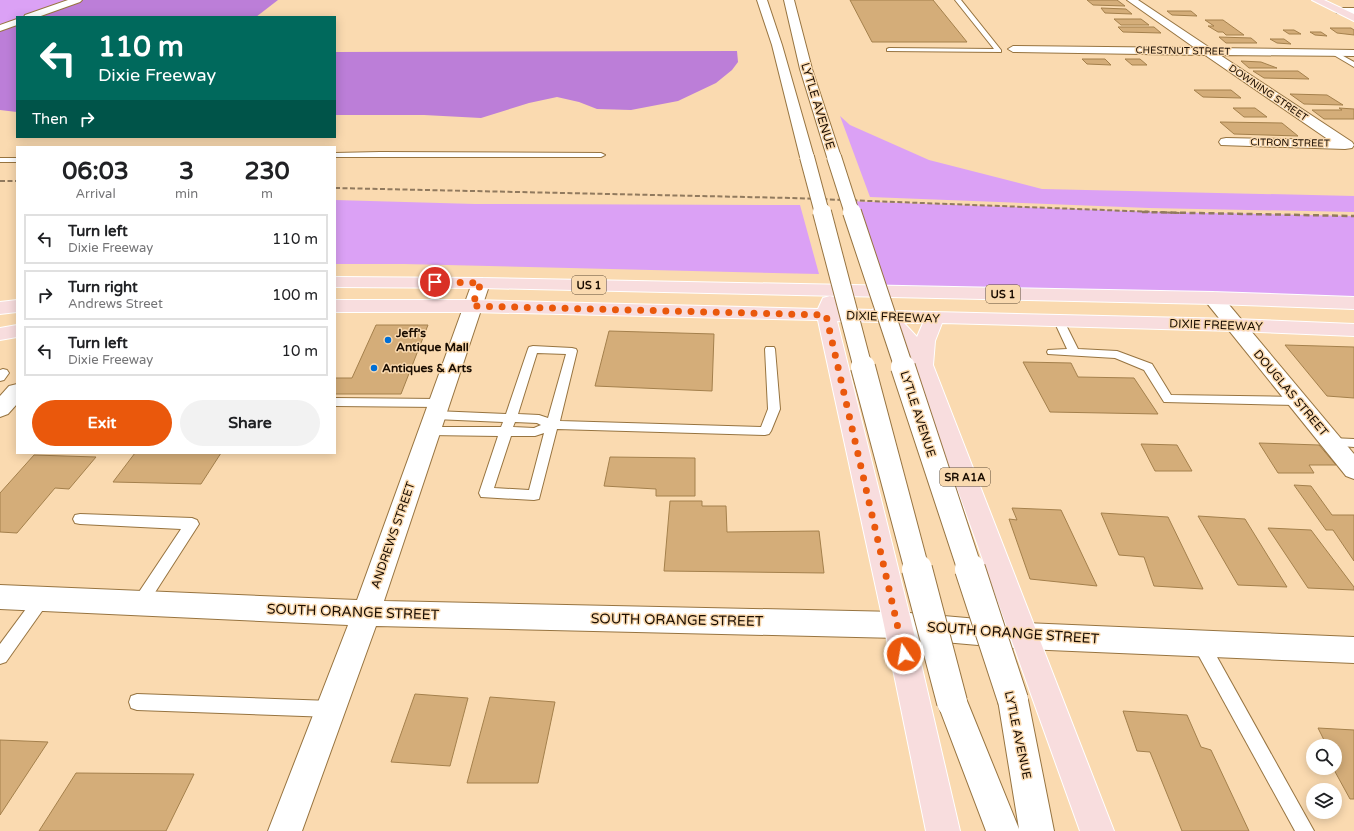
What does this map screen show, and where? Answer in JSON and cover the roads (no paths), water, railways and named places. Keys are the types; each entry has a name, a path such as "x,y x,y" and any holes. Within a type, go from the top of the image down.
{"main road":[{"path":"1317,0 1354,18"},
{"name":"DIXIE FREEWAY","path":"336,282 476,294 826,315 1234,325 1354,330"},
{"path":"923,365 907,336 887,316 869,303 843,291 830,302 826,315 898,625 943,831"},
{"name":"DIXIE FREEWAY","path":"336,306 476,294 843,291 1354,302"},
{"path":"0,308 16,306"},
{"name":"SR A1A","path":"935,318 925,341 923,365 1097,831"}],"street":[{"path":"32,16 77,0"},
{"name":"LYTLE AVENUE","path":"762,0 777,45 952,702 1003,831"},
{"name":"LYTLE AVENUE","path":"789,0 806,69 834,157 1012,700 1037,831"},
{"name":"DOWNING STREET","path":"1132,0 1206,51 1350,145"},
{"path":"1340,11 1354,11"},
{"path":"0,28 16,22"},
{"name":"CHESTNUT STREET","path":"1013,49 1354,53"},
{"name":"CITRON STREET","path":"1226,142 1350,145"},
{"name":"ANDREWS STREET","path":"286,831 366,613 476,294"},
{"name":"DOUGLAS STREET","path":"1213,298 1354,470"},
{"name":"SOUTH ORANGE STREET","path":"0,597 366,613 898,625 1025,636 1354,650"}],"lane":[{"path":"889,50 999,51 958,0"},
{"path":"1334,53 1354,65"},
{"path":"336,155 601,155"},
{"path":"0,160 16,160"},
{"path":"1059,321 1074,352"},
{"path":"533,349 572,351 534,495 486,493 511,418 533,349"},
{"path":"434,416 539,419 553,425 765,431 774,409 770,349"},
{"path":"1052,352 1117,355 1148,367 1168,399 1297,401"},
{"path":"0,374 3,374 0,377"},
{"path":"336,402 434,416 506,432 535,432 553,425"},
{"path":"1331,442 1354,443"},
{"path":"80,519 192,524 140,603"},
{"path":"0,658 42,599"},
{"path":"1201,644 1305,831"},
{"path":"137,702 330,709"}],"railway":[{"path":"0,181 16,181"},
{"path":"336,188 792,198 1168,212"},
{"path":"1142,212 1168,212"},
{"path":"1168,212 1354,216"},
{"path":"1168,212 1181,213"}],"place":[{"name":"Jeff's Antique Mall","path":"388,340"},
{"name":"Antiques & Arts","path":"374,368"}]}
